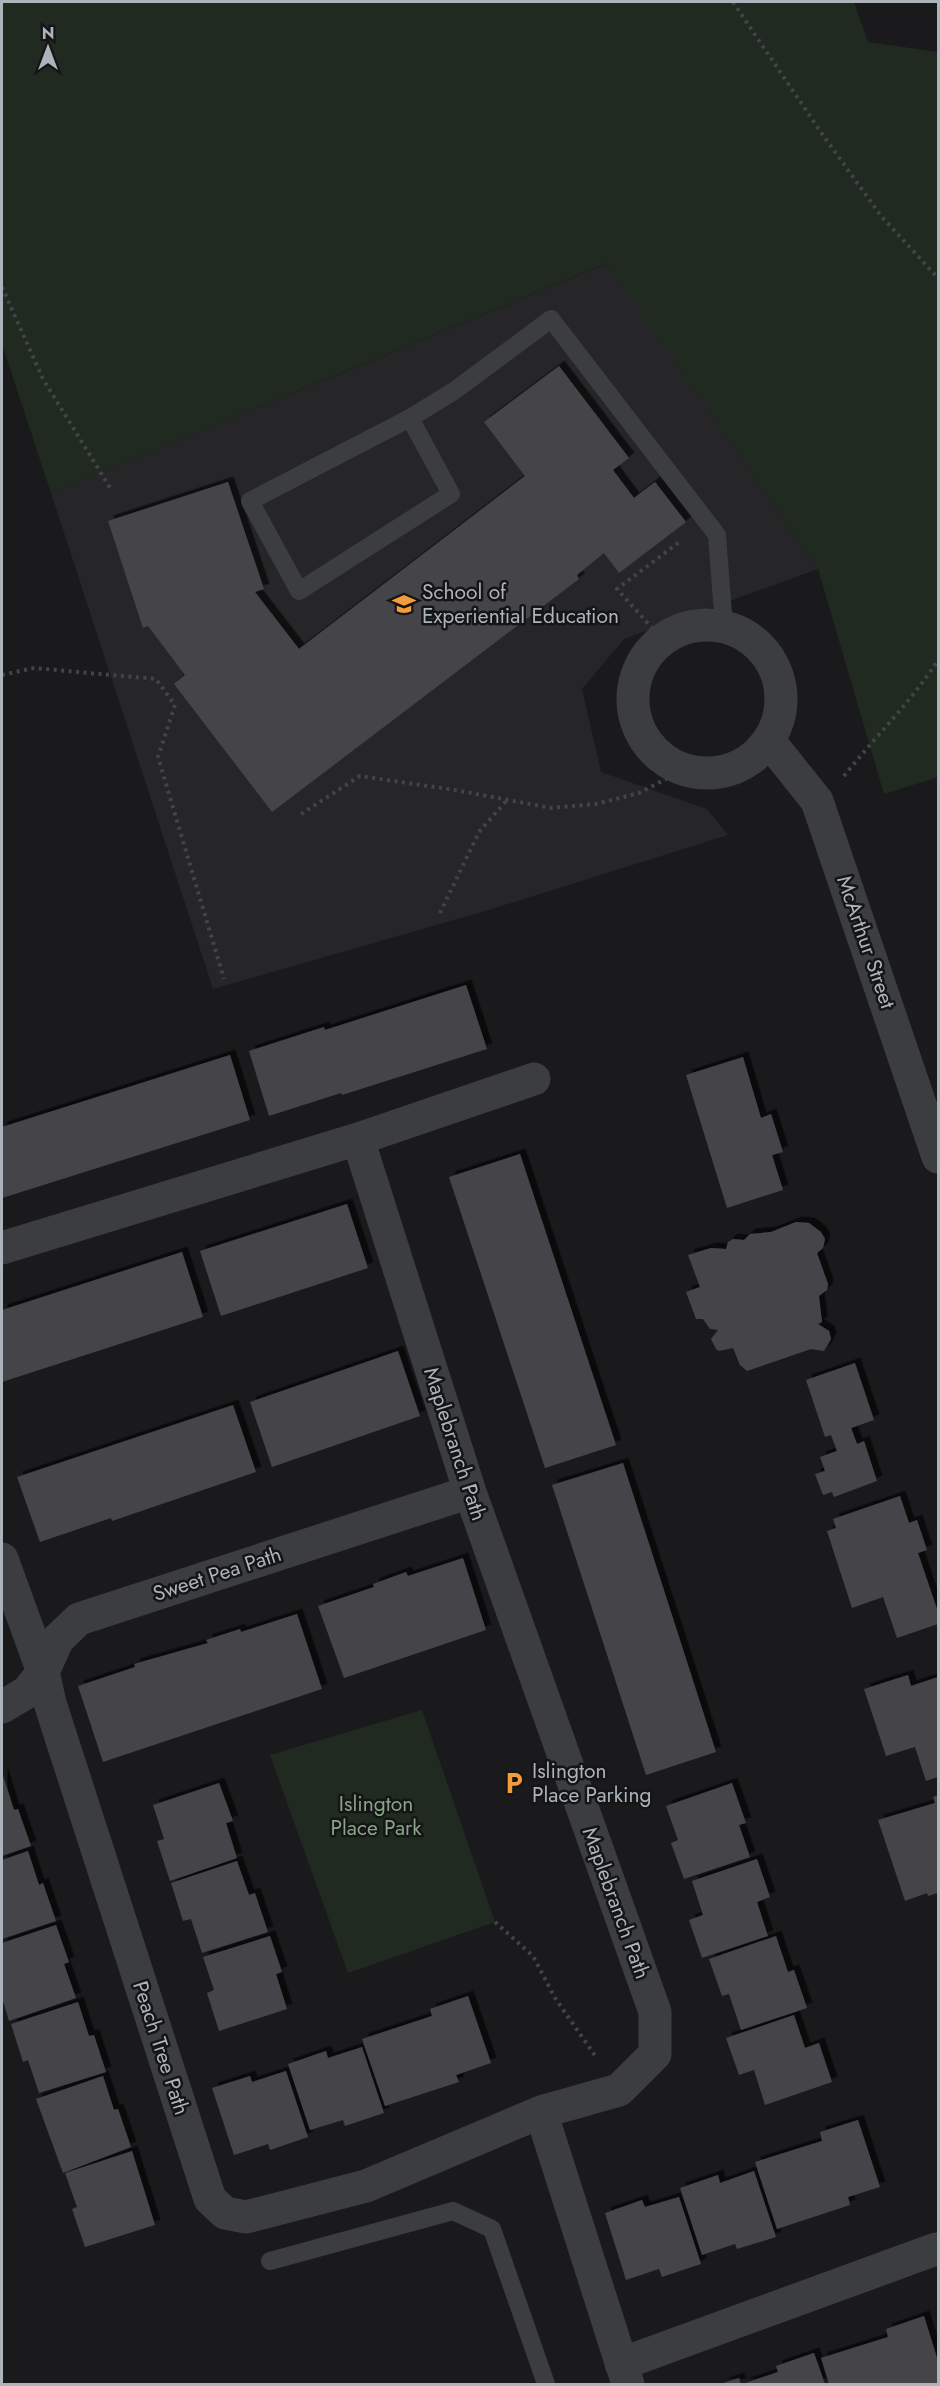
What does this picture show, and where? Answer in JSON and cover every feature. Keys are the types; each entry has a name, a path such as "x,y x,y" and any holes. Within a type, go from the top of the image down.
{"street":[{"path":"688,627 724,627 756,643 777,672 782,708 769,741 742,766 707,774 672,766 645,743 632,710 636,674 656,644 663,640 688,627"},
{"name":"McArthur Street","path":"769,741 817,801 937,1145"},
{"path":"2,1248 358,1139 534,1079"},
{"name":"Maplebranch Path","path":"358,1139 470,1492 655,2012 655,2054 619,2090 541,2112"},
{"name":"Sweet Pea Path","path":"2,1707 27,1692 43,1672 58,1639 78,1619 470,1492"},
{"name":"Peach Tree Path","path":"2,1559 43,1672 50,1703 210,2199 225,2213 246,2217 366,2186 541,2112"},
{"path":"541,2112 625,2374 936,2249"}],"lane":[{"path":"410,418 451,494 299,591 250,501 410,418 454,391 551,319 717,535 724,627"},
{"path":"270,2261 453,2211 492,2229 546,2385"}],"path":[{"path":"733,2 820,131 881,216 939,278"},
{"path":"2,287 4,298 43,379 112,491"},
{"path":"663,640 617,589 706,521"},
{"path":"817,801 842,778 921,686 939,660"},
{"path":"2,675 34,668 156,679 175,705 158,757 224,979"},
{"path":"301,814 360,776 551,808 596,804 639,793 685,769"},
{"path":"440,913 479,832 507,800"},
{"path":"495,1922 533,1956 555,1998 619,2090"}],"shaded area":[{"name":"School of Experiential Education","path":"608,263 818,569 624,639 582,689 601,772 707,809 728,835 492,909 213,989 51,493"}],"green space":[{"path":"2,2 854,2 868,42 938,52 938,777 884,794 818,569 607,263 51,493 2,344"},
{"name":"Islington Place Park","path":"422,1710 495,1922 348,1973 270,1755"}],"building":[{"path":"559,366 629,458 613,470 634,498 655,482 686,522 619,573 604,553 577,575 579,579 272,812 174,684 185,675 148,626 143,628 108,521 228,482 264,589 255,592 299,649 525,476 484,422"},
{"path":"466,985 487,1049 269,1116 249,1051 324,1027 325,1030"},
{"path":"230,1055 250,1120 2,1198 2,1127"},
{"path":"743,1057 761,1118 771,1114 783,1152 772,1155 783,1190 727,1208 686,1075"},
{"path":"520,1154 616,1445 545,1468 449,1177"},
{"path":"347,1204 368,1268 221,1316 200,1251"},
{"path":"796,1222 809,1223 821,1232 825,1239 823,1248 817,1253 828,1284 827,1290 819,1296 822,1322 818,1324 829,1331 831,1339 824,1351 811,1349 747,1371 740,1365 733,1348 719,1351 716,1349 711,1339 718,1330 710,1329 703,1319 696,1319 686,1292 700,1287 688,1255 711,1248 726,1249 728,1242 733,1239 744,1240 750,1234 771,1232"},
{"path":"182,1252 203,1317 2,1382 2,1310"},
{"path":"398,1351 420,1416 272,1467 250,1402"},
{"path":"855,1363 874,1420 851,1428 857,1444 864,1441 877,1481 834,1497 832,1492 823,1495 815,1474 825,1471 820,1457 837,1451 831,1435 825,1437 806,1380"},
{"path":"233,1405 256,1472 112,1521 111,1518 40,1542 17,1477"},
{"path":"623,1463 716,1752 646,1775 552,1485"},
{"path":"900,1496 909,1523 917,1520 927,1550 918,1553 938,1612 938,1624 897,1638 883,1597 852,1608 827,1531 836,1528 833,1519"},
{"path":"463,1558 486,1630 344,1678 318,1606 374,1587 373,1584 406,1572 408,1576"},
{"path":"297,1614 322,1689 103,1762 78,1686 135,1667 134,1664 208,1643 206,1640 240,1629 241,1632"},
{"path":"908,1675 911,1686 938,1677 938,1777 926,1781 915,1747 886,1756 864,1689"},
{"path":"2,1772 14,1810 18,1809 31,1846 2,1856"},
{"path":"219,1783 233,1821 226,1823 237,1858 170,1881 157,1841 164,1839 153,1805"},
{"path":"732,1783 746,1823 739,1825 750,1857 684,1879 671,1843 678,1840 666,1806"},
{"path":"938,1795 938,1893 928,1896 927,1893 905,1901 878,1820 935,1803 933,1797"},
{"path":"28,1851 39,1885 43,1883 56,1921 2,1939 2,1860"},
{"path":"757,1859 770,1897 757,1902 768,1936 702,1958 689,1920 703,1915 692,1881"},
{"path":"237,1861 249,1895 255,1893 268,1932 202,1953 191,1919 183,1921 171,1883"},
{"path":"56,1925 69,1962 64,1964 76,1998 9,2021 2,1998 2,1943"},
{"path":"270,1936 282,1972 276,1974 287,2009 219,2031 207,1993 214,1990 203,1957"},
{"path":"776,1936 788,1972 794,1970 807,2008 741,2030 729,1994 722,1996 709,1959"},
{"path":"468,1996 491,2063 456,2075 459,2082 385,2106 362,2039 432,2016 430,2009"},
{"path":"78,2002 89,2036 94,2035 106,2072 39,2093 28,2060 23,2062 11,2024"},
{"path":"794,2015 805,2048 819,2043 832,2082 765,2105 754,2070 739,2075 726,2038"},
{"path":"362,2047 384,2113 345,2126 343,2120 310,2130 288,2064 326,2051 328,2058"},
{"path":"286,2071 308,2137 270,2150 268,2144 234,2155 212,2088 250,2076 252,2082"},
{"path":"103,2076 114,2110 118,2109 131,2147 63,2173 36,2099"},
{"path":"858,2120 880,2187 848,2197 850,2205 777,2229 755,2162 822,2141 820,2132"},
{"path":"132,2151 155,2225 85,2247 72,2209 77,2207 65,2173"},
{"path":"754,2171 776,2237 737,2249 735,2244 702,2255 680,2188 718,2175 720,2183"},
{"path":"679,2197 701,2264 662,2277 659,2269 626,2280 605,2213 642,2200 645,2207"},
{"path":"924,2316 938,2361 938,2384 829,2384 821,2358 888,2337 886,2329"},
{"path":"814,2353 825,2384 742,2384 778,2372 776,2366"},
{"path":"739,2378 741,2384 720,2384"}],"place":[{"name":"School of Experiential Education","path":"404,604"},
{"name":"Islington Place Parking","path":"514,1783"}]}
